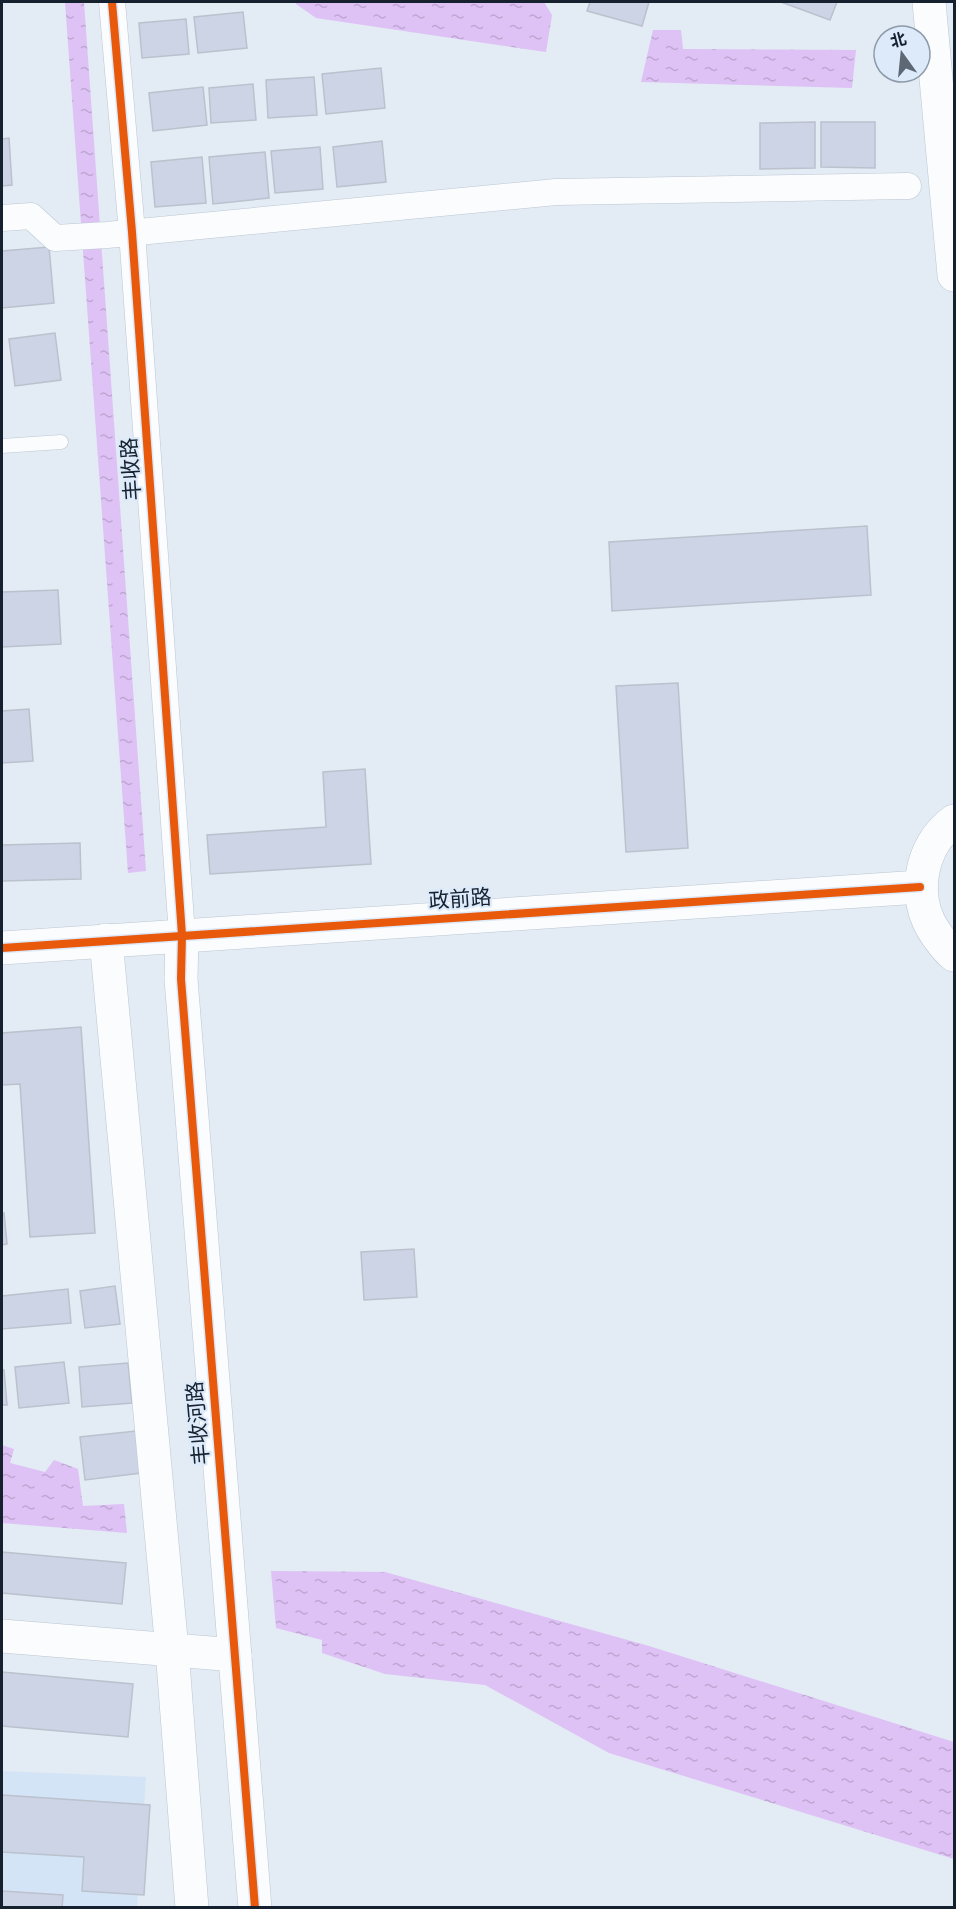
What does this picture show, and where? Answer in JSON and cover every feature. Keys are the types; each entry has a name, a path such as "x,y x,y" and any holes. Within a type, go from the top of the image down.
{"street":[{"name":"丰收路","path":"112,2 120,234 182,935"},
{"path":"929,2 954,275"},
{"path":"2,218 31,216 55,238 120,234 555,192 908,186"},
{"path":"954,821 945,828 927,855 920,887 927,922 947,950 954,955"},
{"name":"政前路","path":"2,948 920,887"},
{"name":"丰收河路","path":"182,935 181,979 255,1908"},
{"path":"105,940 172,1650 192,1908"},
{"path":"2,1636 235,1655"}],"lane":[{"path":"2,446 61,442"}],"shaded area":[{"path":"2,1771 146,1777 137,1907 2,1908"}],"water":[{"path":"65,2 84,2 146,871 128,873"},
{"path":"296,2 544,2 552,15 546,52 316,18"},
{"path":"653,30 681,30 683,49 856,50 852,88 641,82"},
{"path":"2,1445 14,1449 10,1463 45,1472 54,1460 78,1469 83,1506 124,1504 127,1533 2,1523"},
{"path":"271,1571 385,1572 649,1646 954,1742 954,1859 609,1753 485,1685 385,1674 322,1653 322,1640 276,1628"}],"building":[{"path":"590,2 649,2 642,26 587,11"},
{"path":"781,2 837,2 830,20"},
{"path":"243,12 247,48 198,53 194,17"},
{"path":"186,19 189,54 142,58 139,23"},
{"path":"381,68 385,108 326,114 322,74"},
{"path":"314,77 317,115 268,118 266,80"},
{"path":"253,84 256,120 211,123 209,88"},
{"path":"203,87 207,125 153,131 149,93"},
{"path":"815,122 815,168 760,169 760,123"},
{"path":"821,122 875,122 875,168 821,167"},
{"path":"9,138 12,185 2,186 2,139"},
{"path":"382,141 386,182 337,187 333,147"},
{"path":"320,147 323,189 275,193 271,151"},
{"path":"265,152 269,198 213,204 209,157"},
{"path":"202,157 206,203 155,207 151,162"},
{"path":"49,247 54,303 2,308 2,251"},
{"path":"55,333 61,380 15,386 9,339"},
{"path":"867,526 871,595 612,611 609,542"},
{"path":"58,590 61,644 2,647 2,592"},
{"path":"678,683 688,848 626,852 616,686"},
{"path":"29,709 33,761 2,763 2,711"},
{"path":"365,769 371,864 210,874 207,835 326,827 323,772"},
{"path":"80,843 81,879 2,881 2,845"},
{"path":"81,1027 95,1233 30,1237 20,1084 2,1085 2,1033"},
{"path":"4,1213 7,1244 2,1245 2,1214"},
{"path":"414,1249 417,1297 364,1300 361,1252"},
{"path":"115,1286 120,1324 85,1328 80,1291"},
{"path":"68,1289 71,1323 2,1329 2,1296"},
{"path":"64,1362 69,1403 19,1408 15,1367"},
{"path":"128,1363 132,1403 82,1407 79,1367"},
{"path":"2,1370 4,1370 7,1405 2,1405"},
{"path":"136,1431 141,1473 85,1480 80,1437"},
{"path":"2,1552 126,1563 122,1604 2,1593"},
{"path":"2,1672 133,1684 128,1737 2,1726"},
{"path":"2,1795 150,1805 144,1895 82,1891 84,1857 2,1852"},
{"path":"2,1891 63,1895 62,1908 2,1908"}],"cycle path":[{"path":"112,2 132,232 182,935 181,979 255,1908"},
{"path":"2,948 920,887"}]}
